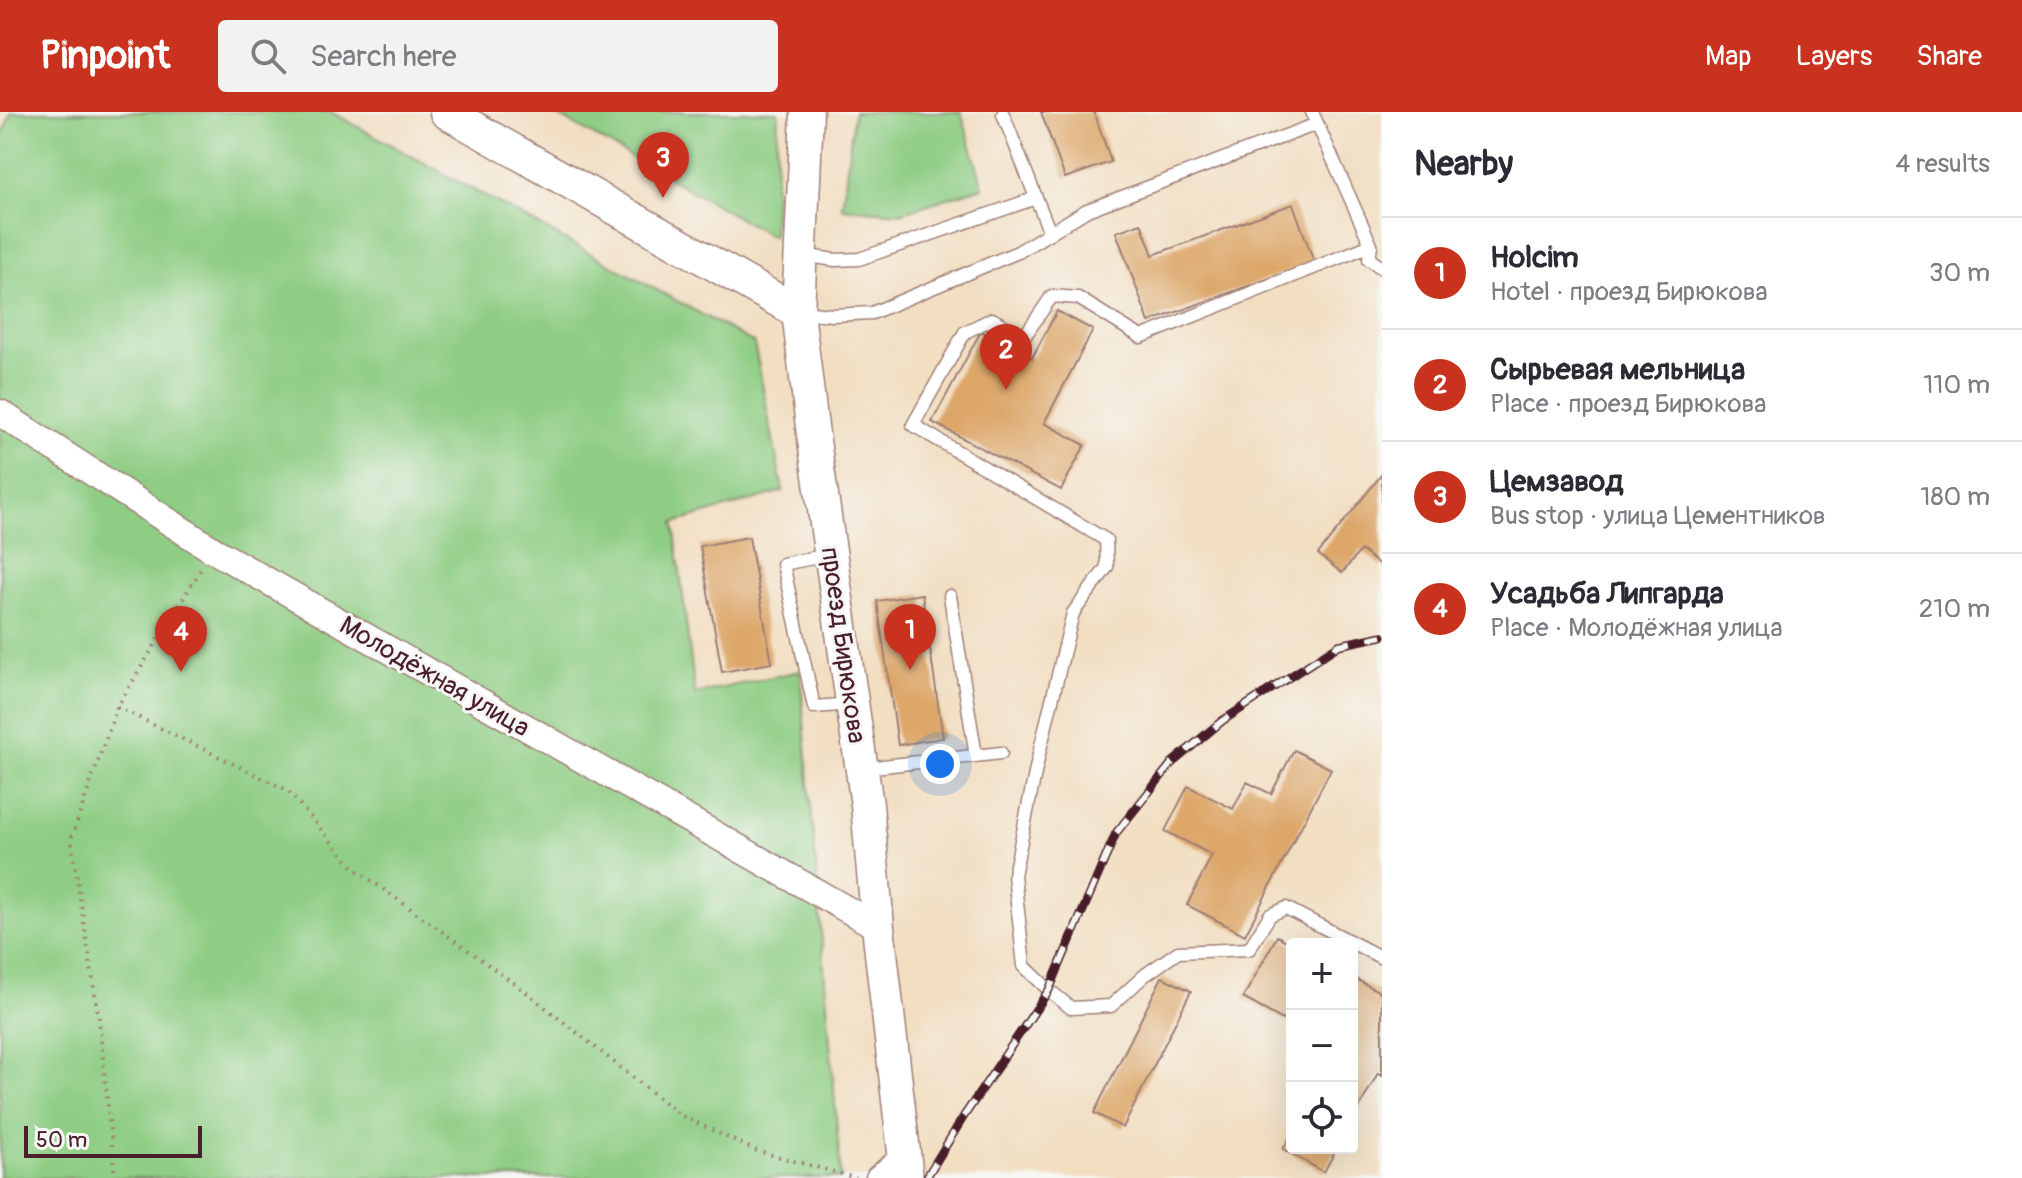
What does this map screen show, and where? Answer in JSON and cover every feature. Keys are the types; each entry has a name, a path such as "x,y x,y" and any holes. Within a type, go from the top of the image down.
{"street":[{"path":"446,112 798,312"},
{"name":"проезд Бирюкова","path":"807,112 798,312 867,805 906,1168"},
{"name":"Молодёжная улица","path":"0,413 213,550 878,927"},
{"path":"879,1178 906,1168"}],"lane":[{"path":"1003,114 1050,233"},
{"path":"798,312 832,315 872,313 1018,252 1087,210 1314,118 1371,245 1369,259 1382,268"},
{"path":"800,255 835,260 859,259 1036,198"},
{"path":"1371,245 1141,337 1078,298 1052,296 1024,337 992,319 965,332 913,425 1106,540 1107,567 1073,613 1014,875 1024,966 1071,1008 1111,1006 1145,975 1178,952 1249,949 1270,915 1286,908 1382,958"},
{"path":"831,554 783,564 814,707 852,704"},
{"path":"950,596 976,756"},
{"path":"861,768 1001,753"}],"path":[{"path":"115,1178 99,1019 71,839 117,707 213,550"},
{"path":"117,707 287,790 354,868 526,992 680,1115 754,1150 856,1178"}],"green space":[{"path":"11,112 331,112 754,343 783,491 674,523 695,694 800,671 841,1178 0,1178 0,143"},
{"path":"552,112 778,112 773,237"},
{"path":"854,112 961,112 983,187 900,213 842,208"}],"building":[{"path":"1041,112 1094,112 1111,162 1065,178"},
{"path":"1293,204 1314,262 1149,322 1116,232 1141,223 1153,255"},
{"path":"1057,311 1093,330 1044,423 1085,445 1061,490 932,422 981,331 1032,358"},
{"path":"1382,474 1382,567 1361,550 1342,573 1318,554"},
{"path":"749,537 772,663 722,672 700,546"},
{"path":"922,594 943,738 898,745 877,601"},
{"path":"1294,750 1331,769 1245,935 1187,905 1212,855 1165,831 1188,786 1233,809 1247,782 1271,794"},
{"path":"1277,936 1286,941 1286,1022 1243,998"},
{"path":"1162,977 1191,991 1123,1128 1094,1113"},
{"path":"1358,980 1382,993 1382,1075 1378,1073 1358,1110"},
{"path":"1292,1154 1334,1154 1324,1172"}],"railway":[{"path":"926,1178 1049,990 1116,833 1172,763 1222,721 1339,645 1382,636"}],"place":[{"name":"Цемзавод","path":"663,198"},
{"name":"Сырьевая мельница","path":"1006,390"},
{"name":"Holcim","path":"910,670"},
{"name":"Усадьба Липгарда","path":"181,672"}]}
